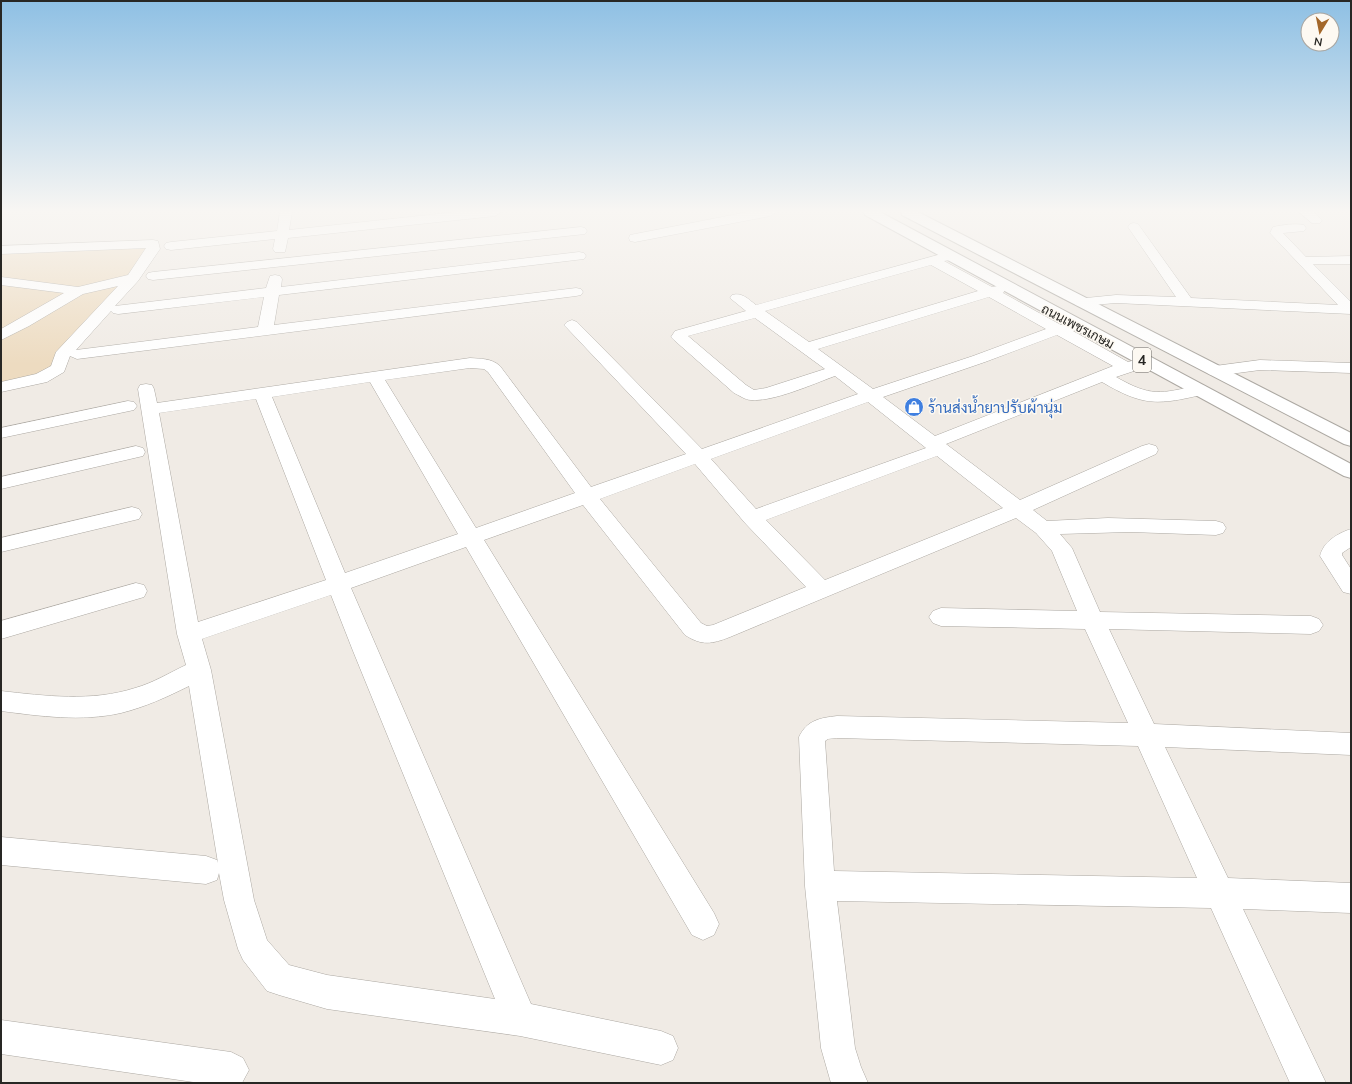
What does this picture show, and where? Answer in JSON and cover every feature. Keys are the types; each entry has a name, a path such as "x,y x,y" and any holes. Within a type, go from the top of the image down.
{"main road":[{"name":"ถนนเพชรเกษม","path":"961,263 1351,472"},
{"name":"ถนนเพชรเกษม","path":"1004,263 1351,440"}],"street":[{"path":"1,387 41,378 58,369 62,355 133,278 144,263"},
{"path":"153,276 274,263"},
{"path":"265,330 279,263"},
{"path":"504,263 509,282"},
{"path":"78,354 265,330 509,282 561,263"},
{"path":"837,370 768,393 751,395 740,390 679,338 680,334 685,332 906,263"},
{"path":"946,263 990,292 1126,367"},
{"path":"1159,263 1187,303"},
{"path":"1304,263 1351,310"},
{"path":"1,335 78,291 133,278"},
{"path":"1,281 78,291"},
{"path":"118,310 272,292 509,282 576,292"},
{"path":"806,348 1006,287"},
{"path":"737,298 837,370 937,446 1043,528 1061,548 1070,564 1093,621 1308,1083"},
{"path":"1081,302 1116,299 1351,310"},
{"path":"572,325 699,457 752,518 822,590"},
{"path":"189,634 338,584 1057,330 1077,326"},
{"path":"752,518 937,446 1103,376 1126,367 1146,362"},
{"path":"1,433 141,401 262,392 470,364 488,364 494,369 587,496 693,629 702,635 710,635 722,631 1018,509 1149,450"},
{"path":"1215,371 1260,365 1351,368"},
{"path":"1103,376 1134,394 1147,398 1172,397 1198,390"},
{"path":"375,377 703,924"},
{"path":"262,392 365,651 520,1020"},
{"path":"141,401 189,634 199,670 239,900 254,949 280,979 327,992 520,1020 661,1048"},
{"path":"1,483 136,452"},
{"path":"1,546 132,514"},
{"path":"1043,528 1082,525 1216,528"},
{"path":"1351,536 1332,550 1331,556 1343,568 1351,586"},
{"path":"1,630 136,591"},
{"path":"941,617 1311,625"},
{"path":"1,701 32,705 83,708 111,705 139,698 199,670"},
{"path":"850,1083 845,1074 838,1048 820,886 812,737 821,729 837,727 1147,735 1351,744"},
{"path":"1,851 206,870"},
{"path":"820,886 1219,893 1351,898"},
{"path":"1,1037 231,1070"}],"shaded area":[{"path":"1,263 139,263 48,379 1,389"}],"place":[{"name":"ร้านส่งน้ำยาปรับผ้านุ่ม","path":"914,407"}]}
